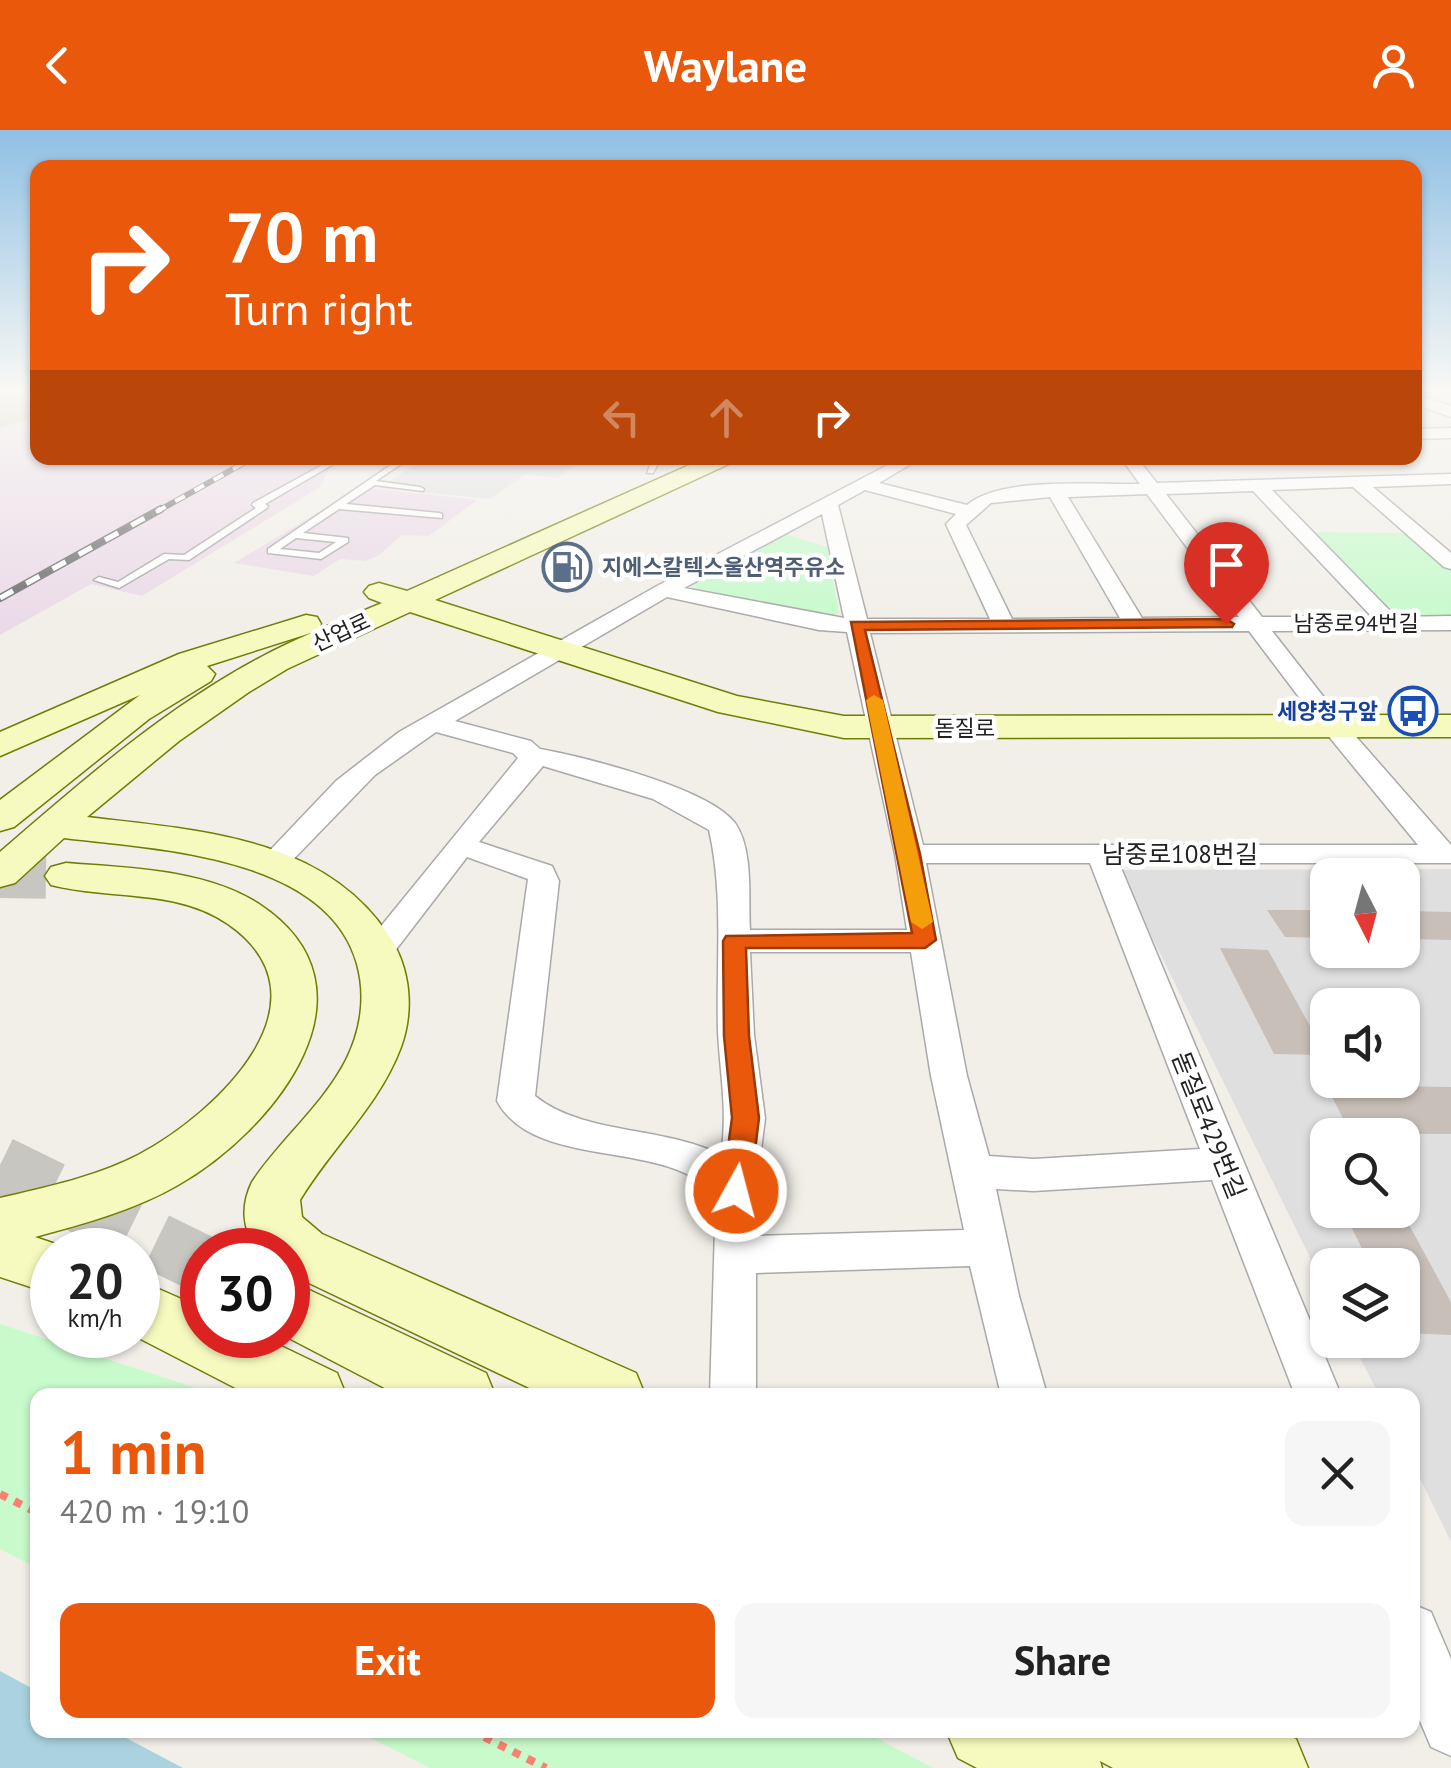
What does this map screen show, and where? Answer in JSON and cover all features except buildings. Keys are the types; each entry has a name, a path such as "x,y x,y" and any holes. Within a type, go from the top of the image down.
{"main road":[{"name":"산업로","path":"0,874 128,760 224,692 393,597 648,466"},
{"name":"산업로","path":"0,820 137,712 188,680 308,623 393,597 702,466"},
{"name":"돋질로","path":"393,597 730,705 844,727 1451,726"},
{"path":"0,745 190,662 308,623"},
{"path":"55,825 200,846 272,864 297,872 345,902 359,918 376,952 386,991 378,1041 360,1084 272,1198 274,1228 281,1238 316,1259 598,1388"},
{"path":"0,1222 101,1193 160,1169 207,1138 245,1102 280,1053 297,1001 292,968 272,936 242,913 195,894 138,882 66,876"},
{"path":"0,1206 101,1193"},
{"path":"0,1252 30,1261"},
{"path":"310,1317 449,1388"},
{"path":"160,1318 300,1388"},
{"path":"1002,1738 1062,1768"},
{"path":"1137,1738 1195,1768"},
{"path":"1216,1738 1266,1768"}],"street":[{"path":"272,864 342,787 380,755 664,590 896,466"},
{"path":"1135,466 1336,728 1446,854"},
{"path":"1392,466 1406,479"},
{"path":"1004,625 956,524 967,511 997,495 1450,480"},
{"path":"1356,481 1451,563"},
{"path":"860,484 967,511"},
{"path":"1256,484 1390,623"},
{"path":"1056,492 1134,624"},
{"path":"828,500 910,854 949,1076 1022,1388"},
{"name":"남중로94번길","path":"664,590 818,623 856,626 1451,623"},
{"path":"433,724 522,747 532,756 564,760 661,794 718,820 730,846 736,1036 746,1118 736,1191 733,1388"},
{"path":"376,952 530,765 532,756"},
{"path":"461,845 530,866 544,880 516,1086 516,1100 525,1113 543,1123 711,1166 730,1178 736,1191"},
{"name":"남중로108번길","path":"910,854 1446,854"},
{"name":"돋질로429번길","path":"1102,854 1315,1388"},
{"path":"734,941 925,940"},
{"path":"973,1171 1034,1175 1224,1163"},
{"path":"737,1256 988,1247"},
{"path":"1420,1651 1451,1727"}],"lane":[{"path":"100,580 119,584 167,556 186,558 264,506 256,505 325,466"},
{"path":"393,466 368,482 420,488"},
{"path":"294,535 344,540 321,556 271,551 294,535 337,506 373,483"},
{"path":"337,506 439,516"}],"path":[{"path":"0,1494 30,1509"},
{"path":"486,1738 546,1768"}],"shaded area":[{"path":"0,466 332,466 320,487 142,596 91,584 0,635"},
{"path":"412,466 572,466 558,478 526,474 490,499 379,488"},
{"path":"360,487 477,500 429,536 402,535 378,556 365,561 340,559 314,576 234,563"},
{"path":"1310,869 1310,968 1420,968 1420,869 1451,869 1451,1542 1420,1478 1420,1388 1375,1388 1360,1358 1420,1358 1420,1248 1310,1248 1310,1258 1119,870"}],"green space":[{"path":"1309,532 1408,533 1451,570 1451,615 1391,616"},
{"path":"782,533 827,547 839,613 826,618 697,590 692,584"},
{"path":"0,1324 30,1334 30,1358 104,1358 196,1388 30,1388 30,1564 0,1549"},
{"path":"371,1738 876,1738 933,1768 430,1768"}],"water":[{"path":"0,1671 30,1687 30,1738 126,1738 183,1768 0,1768"}],"tunnel":[{"path":"0,875 66,876"},
{"path":"0,1165 180,1253"}],"railway":[{"path":"156,512 238,466"},
{"path":"0,598 161,509"}],"slow traffic":[{"path":"874,700 922,922"}],"place":[{"name":"지에스칼텍스울산역주유소","path":"567,567"},
{"name":"세양청구앞","path":"1413,711"}],"route":[{"path":"736,1191 746,1118 736,1036 734,941 925,940 910,854 856,626 1226,624"}]}
